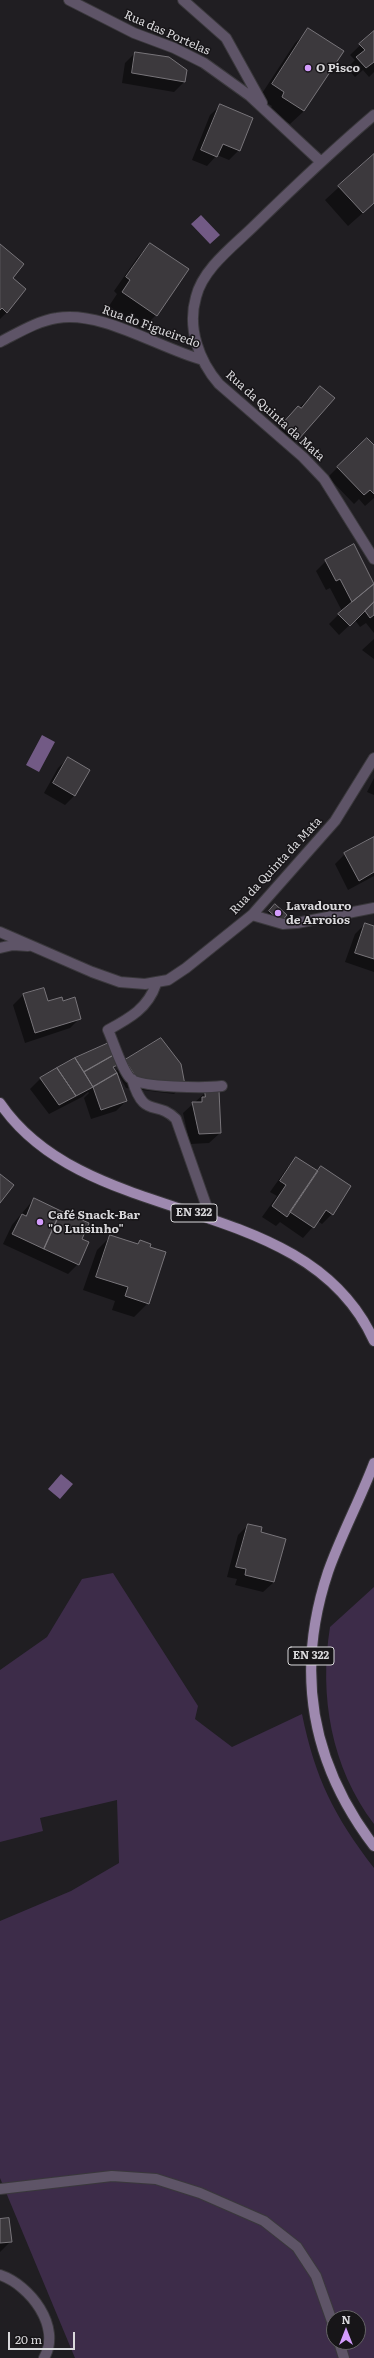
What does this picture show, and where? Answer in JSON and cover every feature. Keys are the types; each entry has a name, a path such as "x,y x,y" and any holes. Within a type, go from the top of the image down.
{"main road":[{"name":"EN 322","path":"0,1103 24,1133 45,1150 68,1164 121,1187 211,1219 269,1242 324,1277 353,1305 374,1340"},
{"name":"EN 322","path":"374,1463 324,1585 314,1630 310,1679 317,1730 329,1767 344,1802 374,1846"}],"street":[{"name":"Rua das Portelas","path":"69,0 134,33 174,48 204,62 235,84 265,109 320,161"},
{"path":"183,0 208,20 226,38 242,64 265,109"},
{"name":"Rua da Quinta da Mata","path":"374,115 320,161 224,255 200,286 196,296 193,320 203,360 219,384 303,457 324,479 374,559"},
{"name":"Rua do Figueiredo","path":"0,342 56,318 82,317 105,323 171,350 203,360"},
{"name":"Rua da Quinta da Mata","path":"42,949 92,972 120,982 156,984 176,975 252,916 335,821 374,758"},
{"path":"252,916 282,924 297,923 374,908"},
{"path":"0,932 42,949"},
{"path":"0,944 42,949"},
{"path":"0,948 19,946"},
{"path":"156,984 150,998 139,1011 108,1030 141,1101 176,1119 211,1219"},
{"path":"132,1079 137,1082 190,1088 222,1086"},
{"path":"0,2189 88,2177 118,2176 156,2179 207,2196 264,2221 297,2247 308,2261 318,2280 328,2310"},
{"path":"0,2275 21,2287 42,2312 48,2326 50,2339 44,2358"}],"shaded area":[{"path":"201,215 220,235 210,244 191,224"},
{"path":"42,735 55,742 39,772 26,765"},
{"path":"61,1474 73,1484 60,1499 48,1489"},
{"path":"113,1573 198,1706 195,1719 232,1747 302,1714 313,1758 328,1796 348,1831 374,1868 374,2358 75,2358 0,2178 0,1921 71,1891 119,1863 117,1800 40,1818 43,1831 0,1842 0,1670 47,1637 82,1579"},
{"path":"374,1587 374,1824 359,1802 347,1779 338,1755 328,1705 326,1679 330,1627"}],"building":[{"path":"308,28 344,51 304,111 282,97 284,92 272,84"},
{"path":"374,31 374,62 366,68 356,57 365,50 359,44"},
{"path":"135,52 169,57 187,70 185,82 132,73"},
{"path":"220,104 253,118 240,151 223,144 217,157 201,150"},
{"path":"374,154 374,203 363,213 338,186"},
{"path":"150,243 189,269 157,316 122,292 130,280 126,277"},
{"path":"0,244 24,264 13,278 26,289 7,313 2,308 0,310"},
{"path":"320,386 335,398 298,440 281,425 298,406 301,408"},
{"path":"367,438 374,445 374,494 370,490 364,495 337,467"},
{"path":"354,544 374,584 352,602 340,579 336,581 325,560"},
{"path":"374,584 374,602 350,626 338,614"},
{"path":"374,602 374,615 370,618 365,611"},
{"path":"68,757 90,770 75,796 53,783"},
{"path":"374,837 374,872 359,881 344,853"},
{"name":"Lavadouro de Arroios","path":"275,904 287,915 281,922 269,911"},
{"path":"365,923 374,926 374,959 355,953"},
{"path":"44,988 48,1001 62,997 63,1001 75,997 81,1019 35,1033 23,994"},
{"path":"161,1038 181,1064 185,1085 137,1079 125,1060"},
{"path":"111,1042 114,1055 84,1072 75,1058"},
{"path":"114,1055 120,1064 113,1067 117,1073 93,1087 84,1072"},
{"path":"75,1058 93,1087 76,1096 57,1068"},
{"path":"57,1068 76,1096 59,1105 40,1078"},
{"path":"117,1073 127,1101 101,1110 93,1087"},
{"path":"205,1091 219,1091 221,1133 199,1134 192,1102 202,1102 202,1097 205,1097"},
{"path":"296,1157 318,1171 287,1217 272,1206 286,1185 280,1181"},
{"path":"321,1166 351,1186 333,1215 326,1210 314,1228 290,1212"},
{"path":"0,1174 14,1185 0,1203"},
{"path":"34,1198 61,1211 44,1249 12,1234 22,1214 26,1216"},
{"path":"61,1211 89,1223 82,1239 89,1242 79,1265 44,1249"},
{"path":"110,1235 138,1244 140,1240 151,1244 150,1247 166,1252 149,1304 125,1296 128,1287 96,1277"},
{"path":"248,1524 262,1527 261,1532 286,1539 274,1582 245,1575 246,1569 236,1567"},
{"path":"9,2218 12,2242 0,2243 0,2219"}],"place":[{"name":"O Pisco","path":"308,68"},
{"name":"Lavadouro de Arroios","path":"278,913"},
{"name":"Café Snack-Bar \"O Luisinho\"","path":"40,1222"}]}
